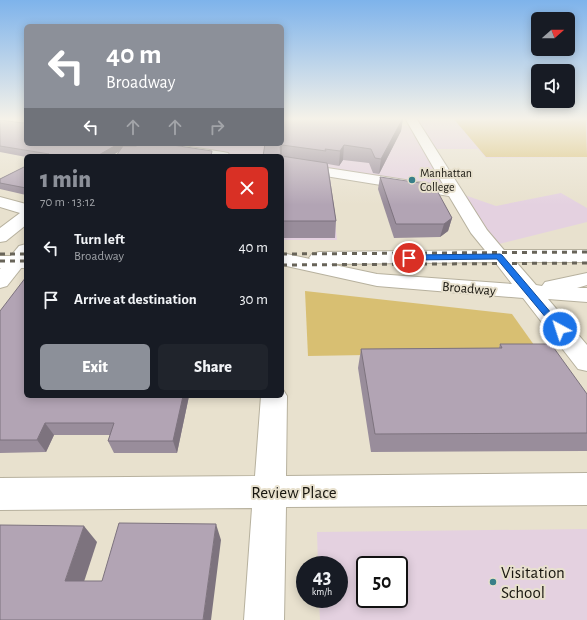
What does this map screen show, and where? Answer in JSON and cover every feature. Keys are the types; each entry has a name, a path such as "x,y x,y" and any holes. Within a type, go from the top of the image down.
{"street":[{"path":"135,153 144,147"},
{"path":"167,147 211,154"},
{"path":"428,147 480,233 587,362"},
{"path":"284,165 456,192"},
{"path":"0,202 24,209"},
{"path":"0,237 24,219"},
{"name":"Broadway","path":"500,256 587,264"},
{"name":"Broadway","path":"284,259 587,256"},
{"path":"0,282 17,259"},
{"name":"Broadway","path":"284,259 377,280 587,295"},
{"path":"530,292 587,279"},
{"path":"264,620 274,398"},
{"name":"Review Place","path":"0,494 587,489"}],"shaded area":[{"path":"168,147 587,147 587,157 486,158 478,149 429,149 456,192 329,173 337,240 284,240 284,154 211,154"},
{"path":"477,147 587,147 587,157 486,157"},
{"name":"Manhattan College","path":"456,192 496,206 561,193 587,208 587,222 491,246"},
{"path":"305,291 512,314 539,352 308,356"},
{"name":"Visitation School","path":"587,529 587,620 320,620 319,608 348,608 348,556 318,556 317,532"}],"building":[{"path":"6,147 113,147 100,154 49,154"},
{"path":"122,147 185,147 212,151 211,154 117,154"},
{"path":"265,147 280,147 281,154 263,154"},
{"path":"296,147 343,147 340,151 325,149 326,151"},
{"path":"357,147 387,147 381,159 375,158 371,149"},
{"path":"284,156 327,163 336,221 284,221"},
{"path":"24,167 24,188 0,183 0,179"},
{"path":"380,177 434,185 452,218 444,224 396,224"},
{"path":"24,280 24,398 183,398 173,441 108,441 114,423 45,423 37,440 0,440 0,311"},
{"path":"500,344 551,344 587,394 587,433 375,434 361,349 502,348"},
{"path":"119,523 216,524 203,620 0,620 0,525 84,526 65,581 102,581"}],"railway":[{"path":"284,254 587,252"},
{"path":"0,254 24,254"},
{"path":"0,261 24,261"},
{"path":"284,265 587,263"}],"place":[{"name":"Manhattan College","path":"412,180"},
{"name":"Visitation School","path":"493,582"}],"route":[{"path":"409,258 500,256 560,329"}]}
